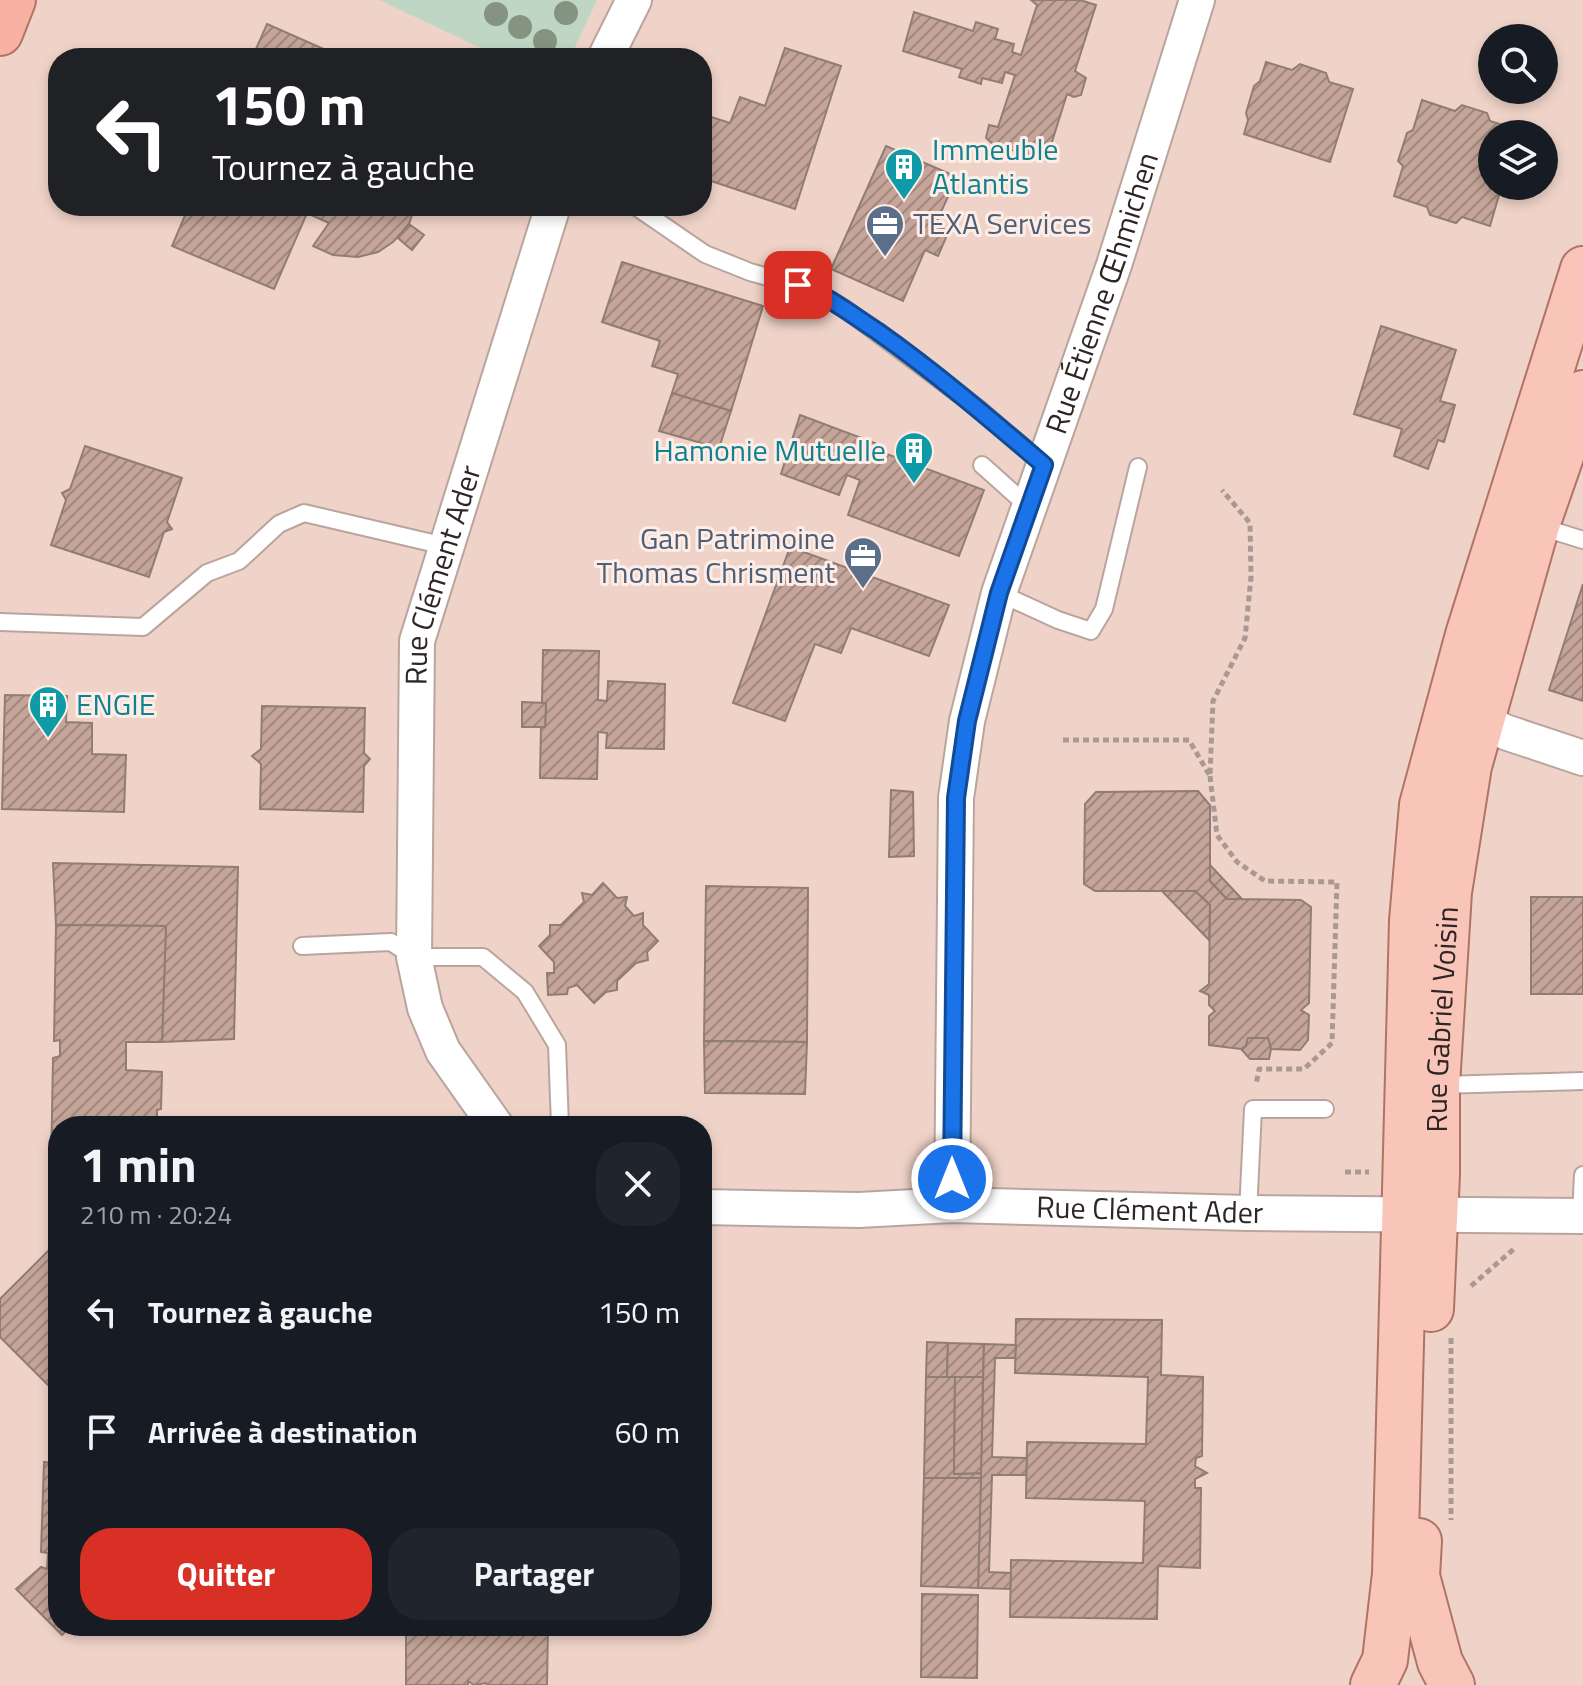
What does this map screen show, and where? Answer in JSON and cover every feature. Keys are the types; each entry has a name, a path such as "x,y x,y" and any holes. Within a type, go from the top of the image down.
{"highway":[{"path":"0,33 13,0"}],"main road":[{"path":"1373,1685 1385,1660 1395,1574 1419,1214 1412,921 1422,805 1468,635 1583,269"},
{"name":"Rue Gabriel Voisin","path":"1446,1674 1417,1576 1419,1214 1437,1085 1449,892 1469,766 1480,719 1537,525 1583,393"}],"street":[{"path":"610,48 634,0"},
{"name":"Rue Étienne Œhmichen","path":"952,1205 956,798 967,721 999,593 1114,265 1197,0"},
{"name":"Rue Clément Ader","path":"489,1116 443,1051 425,1008 414,957 417,641 550,216"},
{"path":"1480,719 1505,732 1583,758"},
{"name":"Rue Clément Ader","path":"712,1207 859,1210 952,1205 1248,1213 1582,1216"}],"lane":[{"path":"650,216 705,254 750,272 816,291 845,309 979,409 1044,465"},
{"path":"982,465 1029,507"},
{"path":"999,593 1058,620 1091,631 1104,609 1138,467"},
{"path":"0,622 143,627 207,573 239,561 279,524 304,513 445,546"},
{"path":"1537,525 1583,540"},
{"path":"302,946 391,942 414,957 483,957 525,992 557,1045 560,1116"},
{"path":"1437,1085 1583,1081"},
{"path":"1248,1213 1253,1109 1325,1109"},
{"path":"1582,1216 1583,1175"}],"path":[{"path":"1222,490 1250,523 1251,577 1245,638 1213,701 1210,776 1217,835 1237,862 1265,881 1337,882 1332,1043 1304,1069 1259,1069 1253,1109"},
{"path":"1063,740 1189,740 1210,776"}],"shaded area":[{"path":"0,0 1583,0 1583,1685 0,1685"}],"green space":[{"path":"379,0 597,0 575,48 481,48"}],"building":[{"path":"1031,0 1080,0 1096,5 1075,71 1086,78 1081,95 1074,97 1067,94 1046,161 993,144 986,138 989,125 998,127 1015,75 1005,72 1002,83 982,78 981,84 959,77 962,69 903,51 914,12 973,31 976,22 998,29 995,39 1014,44 1012,52 1021,55 1037,5"},
{"path":"267,24 321,48 256,48"},
{"path":"785,48 841,66 795,209 712,181 712,117 730,123 740,97 765,106"},
{"path":"1266,62 1292,70 1300,64 1326,73 1329,82 1353,89 1330,162 1244,134 1254,86 1260,81"},
{"path":"1422,100 1455,111 1462,105 1487,113 1490,120 1478,120 1478,200 1498,200 1490,226 1462,217 1456,223 1430,215 1427,207 1394,196 1403,166 1398,161 1407,133 1413,130"},
{"name":"Immeuble Atlantis","path":"886,146 957,177 935,225 948,231 945,240 938,256 925,250 903,301 831,269"},
{"path":"185,216 306,216 274,289 172,246"},
{"path":"314,216 412,216 409,224 393,242 378,252 358,257 333,255 313,246 329,223"},
{"path":"409,224 424,235 412,250 398,238"},
{"path":"622,262 763,306 731,411 672,393 678,374 652,366 660,341 602,322"},
{"path":"1381,326 1456,350 1440,401 1455,405 1444,442 1438,440 1428,469 1394,456 1402,429 1354,414"},
{"path":"672,393 731,411 719,448 659,431"},
{"name":"Hamonie Mutuelle","path":"800,415 875,443 873,449 984,490 959,556 848,515 860,480 847,475 839,495 781,474"},
{"path":"85,446 182,478 167,522 172,529 164,532 149,577 51,545 66,500 62,493 70,489"},
{"path":"790,547 949,605 929,656 851,628 841,653 815,644 785,721 733,703"},
{"path":"1583,584 1583,701 1549,690"},
{"path":"543,650 599,651 598,700 607,701 608,681 665,684 664,749 606,748 607,733 598,732 597,779 540,778 541,726 545,727 546,703 542,703"},
{"name":"ENGIE","path":"5,695 67,696 66,722 92,723 92,754 126,755 124,812 2,809"},
{"path":"522,702 546,703 545,727 522,727"},
{"path":"262,706 365,708 364,753 370,759 364,766 363,812 260,809 261,764 252,756 261,749"},
{"path":"891,790 913,792 914,856 889,857"},
{"path":"1198,791 1210,805 1210,881 1227,899 1301,900 1311,907 1309,1003 1301,1010 1309,1015 1308,1040 1300,1050 1271,1049 1268,1038 1248,1038 1246,1046 1241,1049 1209,1045 1209,1016 1215,1011 1209,1005 1209,995 1200,991 1209,984 1210,905 1195,891 1095,891 1084,884 1085,804 1096,792"},
{"path":"53,863 238,867 234,1039 162,1042 166,926 56,925"},
{"path":"1210,865 1242,899 1227,899 1210,881"},
{"path":"603,883 617,898 627,897 625,906 634,916 643,913 643,925 658,941 647,952 648,960 636,963 617,981 617,990 606,992 594,1003 577,985 568,988 567,994 548,995 547,973 554,973 554,962 539,946 550,935 550,925 561,925 584,902 582,893 592,895"},
{"path":"706,886 808,888 807,1042 704,1041"},
{"path":"1162,891 1195,891 1210,905 1209,940"},
{"path":"1531,897 1583,897 1583,994 1531,994"},
{"path":"56,925 166,926 162,1042 126,1042 126,1070 162,1072 161,1109 157,1110 157,1116 52,1116 53,1058 60,1056 60,1040 54,1041"},
{"path":"1248,1038 1268,1038 1271,1049 1269,1059 1250,1059 1241,1049 1246,1046"},
{"path":"704,1041 807,1042 805,1094 705,1093"},
{"path":"48,1251 48,1385 0,1337 0,1299"},
{"path":"1016,1319 1162,1320 1161,1375 1203,1377 1202,1456 1196,1458 1195,1466 1207,1473 1195,1479 1195,1488 1201,1488 1200,1568 1158,1566 1157,1619 1010,1617 1011,1560 1143,1563 1145,1501 1026,1498 1027,1442 1146,1444 1148,1377 1015,1373"},
{"path":"927,1342 948,1343 947,1377 926,1377"},
{"path":"948,1343 984,1344 983,1377 947,1377"},
{"path":"984,1344 1016,1345 1015,1358 995,1358 992,1457 1027,1458 1026,1475 992,1475 989,1572 1011,1573 1010,1589 978,1588"},
{"path":"926,1377 955,1377 954,1474 981,1473 981,1478 924,1478"},
{"path":"955,1377 983,1377 981,1473 954,1474"},
{"path":"44,1462 48,1462 48,1553 41,1552"},
{"path":"924,1478 981,1478 978,1588 921,1586"},
{"path":"48,1553 48,1621 16,1589 41,1567 47,1569"},
{"path":"922,1594 978,1595 977,1678 921,1677"},
{"path":"406,1636 548,1636 547,1685 474,1685 468,1681 468,1685 406,1685"}],"place":[{"name":"Immeuble Atlantis","path":"904,201"},
{"name":"TEXA Services","path":"885,258"},
{"name":"Hamonie Mutuelle","path":"914,485"},
{"name":"Gan Patrimoine Thomas Chrisment","path":"863,590"},
{"name":"ENGIE","path":"48,739"}],"route":[{"path":"798,285 816,291 893,343 979,409 1044,465 999,593 967,721 956,798 952,1179"}]}
